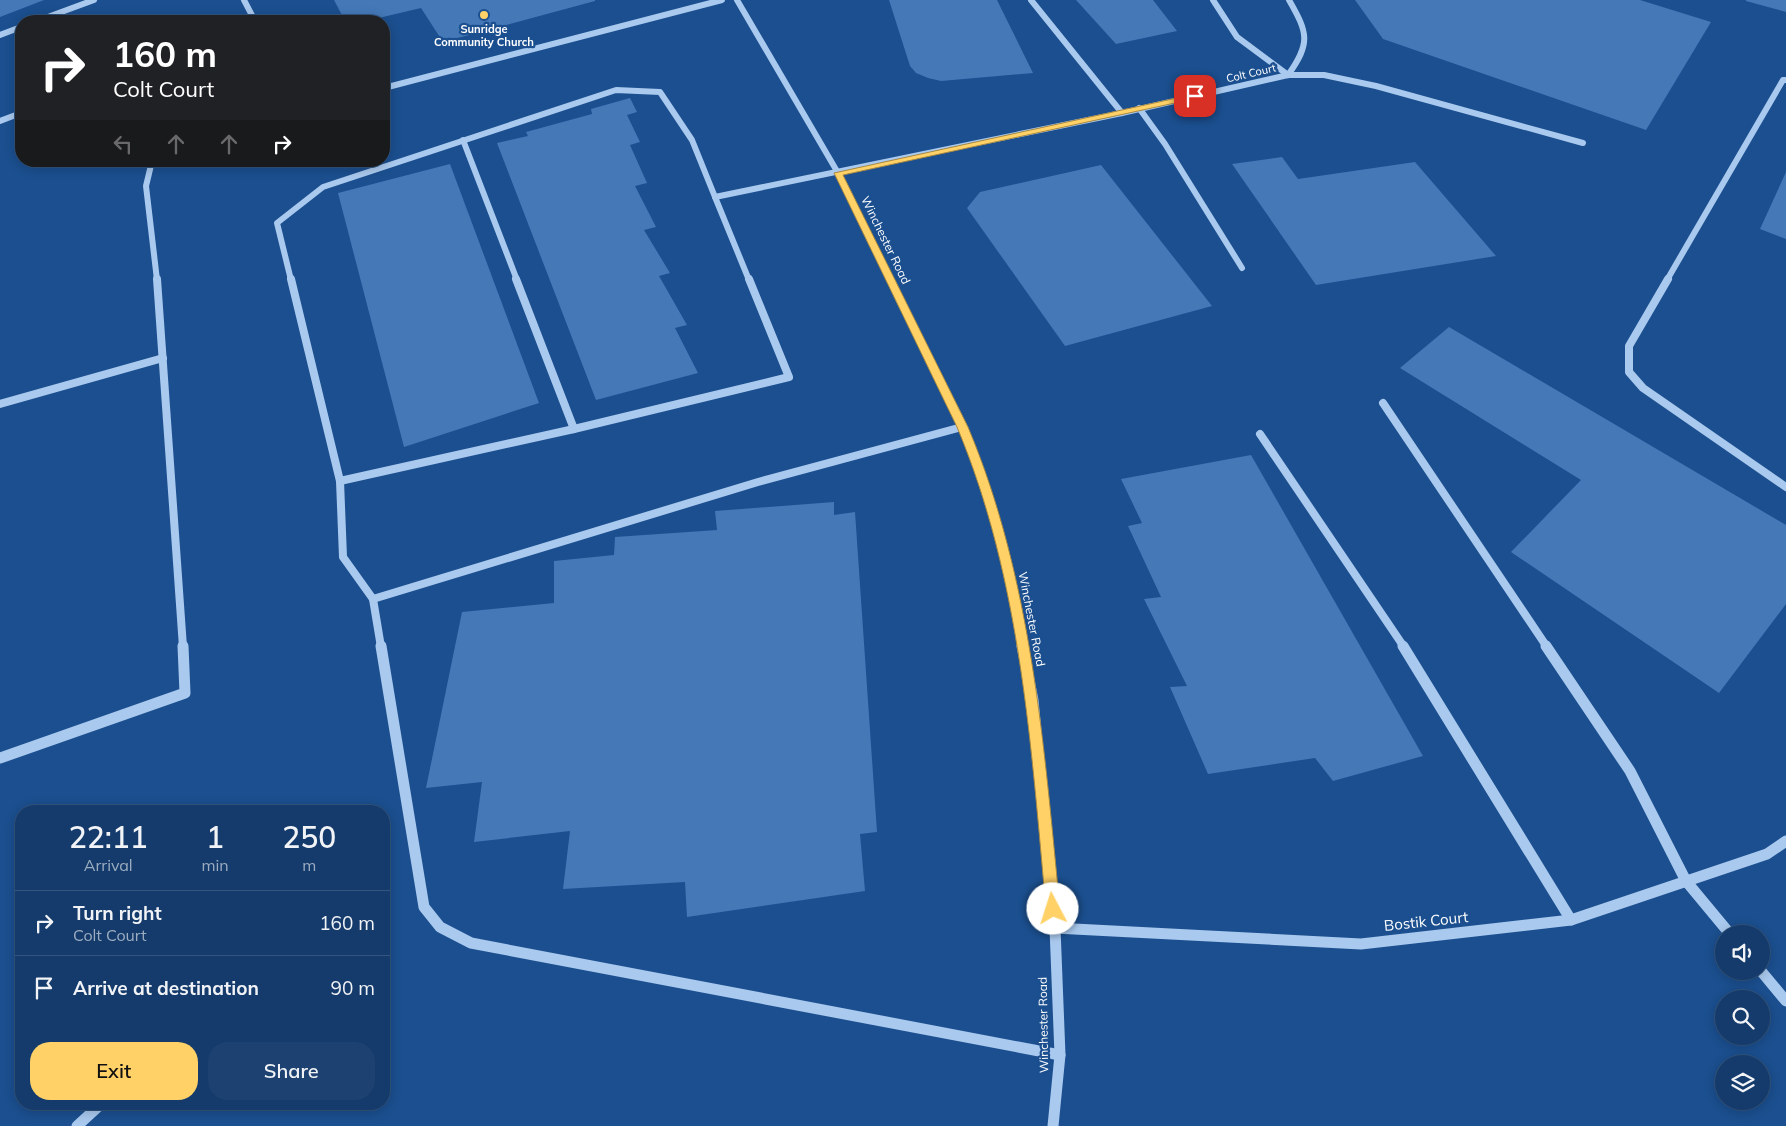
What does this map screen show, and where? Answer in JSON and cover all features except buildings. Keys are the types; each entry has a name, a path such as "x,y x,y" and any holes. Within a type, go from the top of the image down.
{"street":[{"path":"54,15 94,0"},
{"path":"244,0 252,15"},
{"path":"390,86 722,0"},
{"name":"Winchester Road","path":"737,0 838,173 962,427 980,469 1007,566 1033,700 1055,928 1060,1055 1054,1126"},
{"path":"1030,0 1122,113"},
{"path":"1213,0 1237,37 1288,75 1304,54 1307,39 1304,26 1289,0"},
{"path":"0,35 15,29"},
{"name":"Colt Court","path":"838,173 1122,113 1288,75 1324,75 1368,84 1583,143"},
{"path":"1786,80 1783,80 1629,346 1629,372 1643,388 1786,487"},
{"path":"340,481 574,429 789,377 692,140 660,92 616,90 390,165"},
{"path":"1139,108 1165,144 1242,268"},
{"path":"0,121 15,115"},
{"path":"464,140 574,429"},
{"path":"0,758 185,693 181,594 163,358 154,247 146,186 151,167"},
{"path":"383,167 323,187 278,223 340,481 343,557 373,599 424,907 440,927 471,943 1060,1055"},
{"path":"715,197 838,173"},
{"path":"0,404 163,358"},
{"path":"1382,403 1630,771 1686,882 1722,925"},
{"path":"373,599 758,482 962,427"},
{"path":"1260,434 1421,672 1571,920"},
{"name":"Bostik Court","path":"1055,928 1361,944 1571,920 1767,854 1786,841"},
{"path":"1768,980 1786,1001"},
{"path":"77,1126 94,1110"}],"place":[{"name":"Sunridge Community Church","path":"484,15"}],"route":[{"path":"1053,909 1033,700 1007,566 980,469 962,427 838,173 1195,96"}]}
